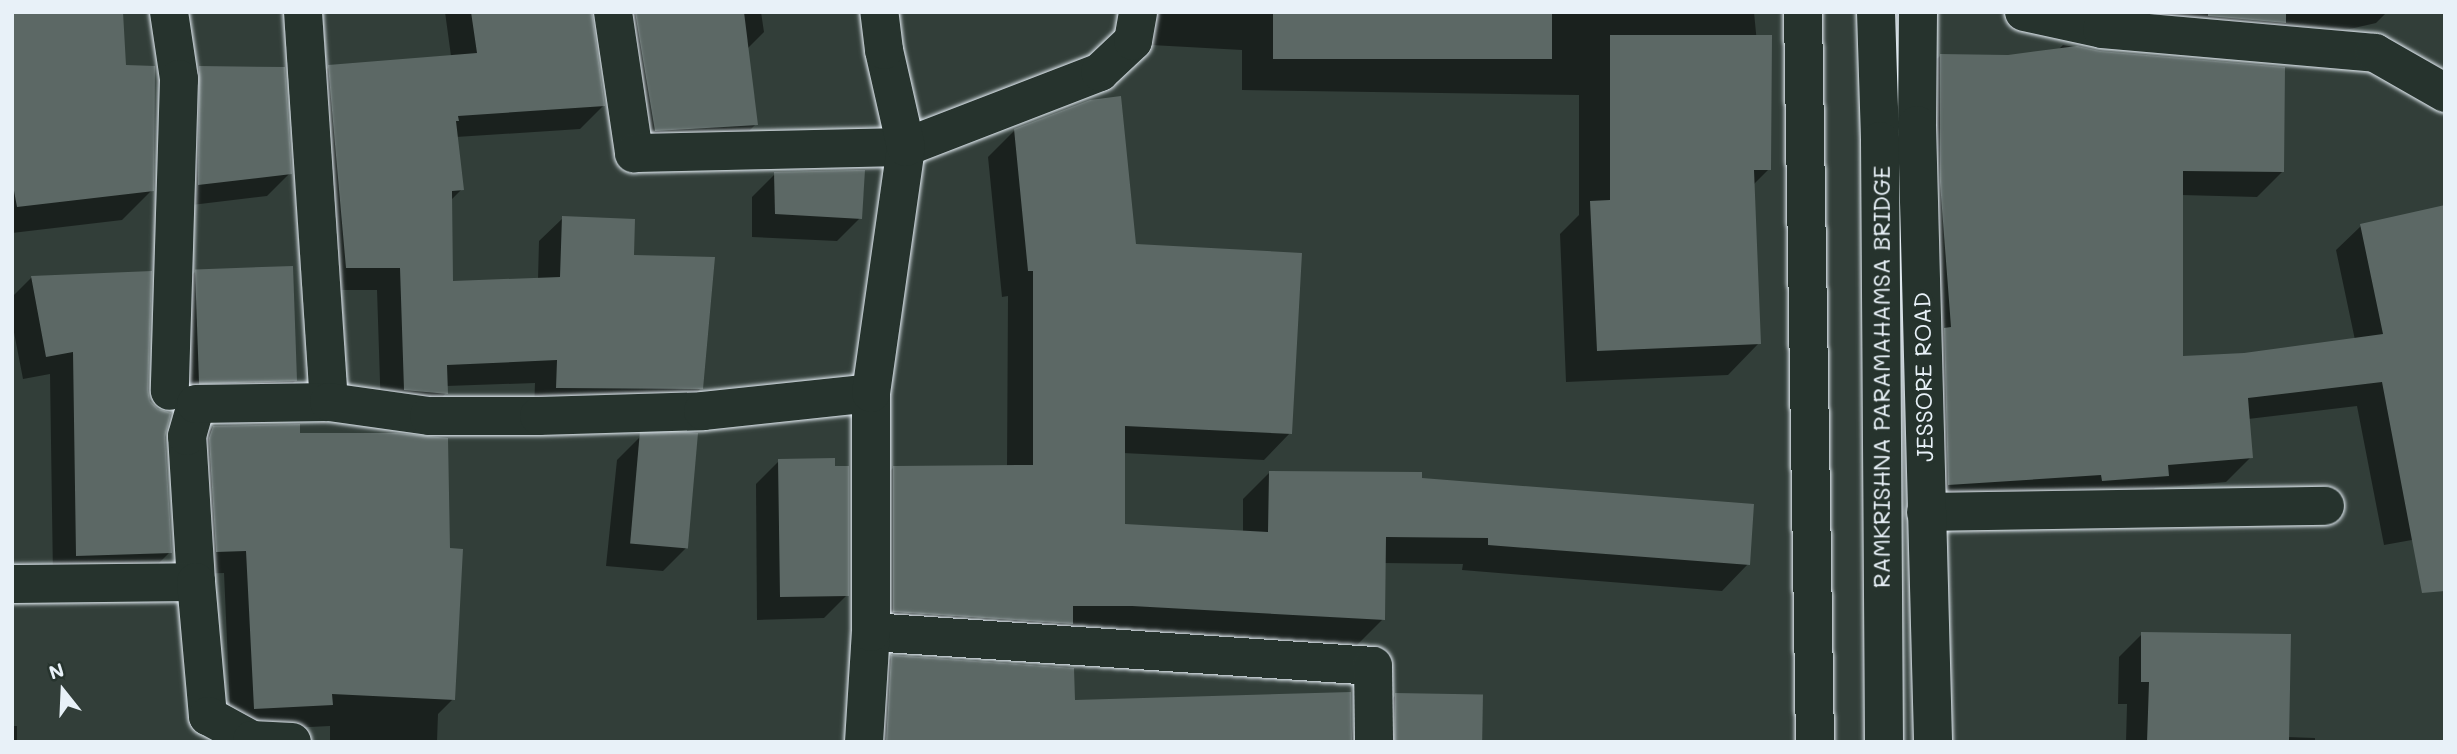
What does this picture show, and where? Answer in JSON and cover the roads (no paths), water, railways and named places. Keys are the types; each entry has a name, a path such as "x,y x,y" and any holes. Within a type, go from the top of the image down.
{"street":[{"path":"169,12 179,79 170,391"},
{"path":"303,12 329,402"},
{"path":"613,12 634,153 906,147 1100,72 1133,41 1138,12"},
{"path":"864,742 871,632 871,393 906,147 884,50 879,12"},
{"path":"1802,12 1815,742"},
{"name":"RAMKRISHNA PARAMAHAMSA BRIDGE","path":"1876,12 1880,155 1884,742"},
{"name":"JESSORE ROAD","path":"1918,12 1917,125 1933,742"},
{"path":"2024,12 2102,29 2375,53 2445,93"},
{"path":"292,742 252,740 208,716 187,436 196,404 329,402 429,415 539,416 704,411 871,393"},
{"path":"1926,512 2325,506"},
{"path":"12,584 196,582"},
{"path":"871,632 1373,666 1374,742"}]}
